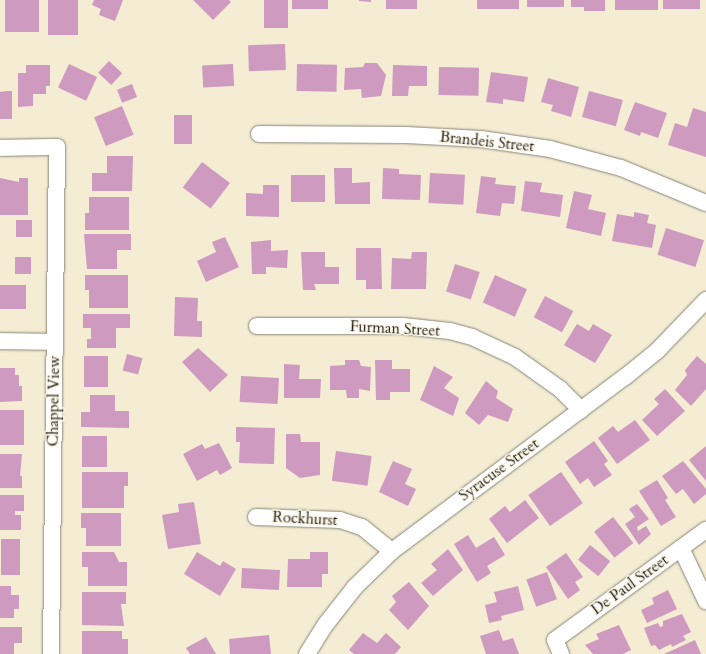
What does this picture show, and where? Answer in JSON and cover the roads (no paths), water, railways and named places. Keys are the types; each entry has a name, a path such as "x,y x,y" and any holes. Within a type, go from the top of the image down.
{"street":[{"name":"Brandeis Street","path":"259,134 406,135 481,139 550,149 621,168 706,203"},
{"name":"Chappel View","path":"0,148 57,147 51,654"},
{"name":"Syracuse Street","path":"307,654 326,624 355,587 392,551 581,410 657,351 706,300"},
{"name":"Furman Street","path":"257,326 403,326 450,332 472,338 515,357 560,389 581,410"},
{"path":"0,341 55,342"},
{"name":"Rockhurst","path":"256,517 340,520 362,527 392,551"},
{"name":"De Paul Street","path":"558,647 681,548 706,530"},
{"path":"681,548 706,601"}]}
